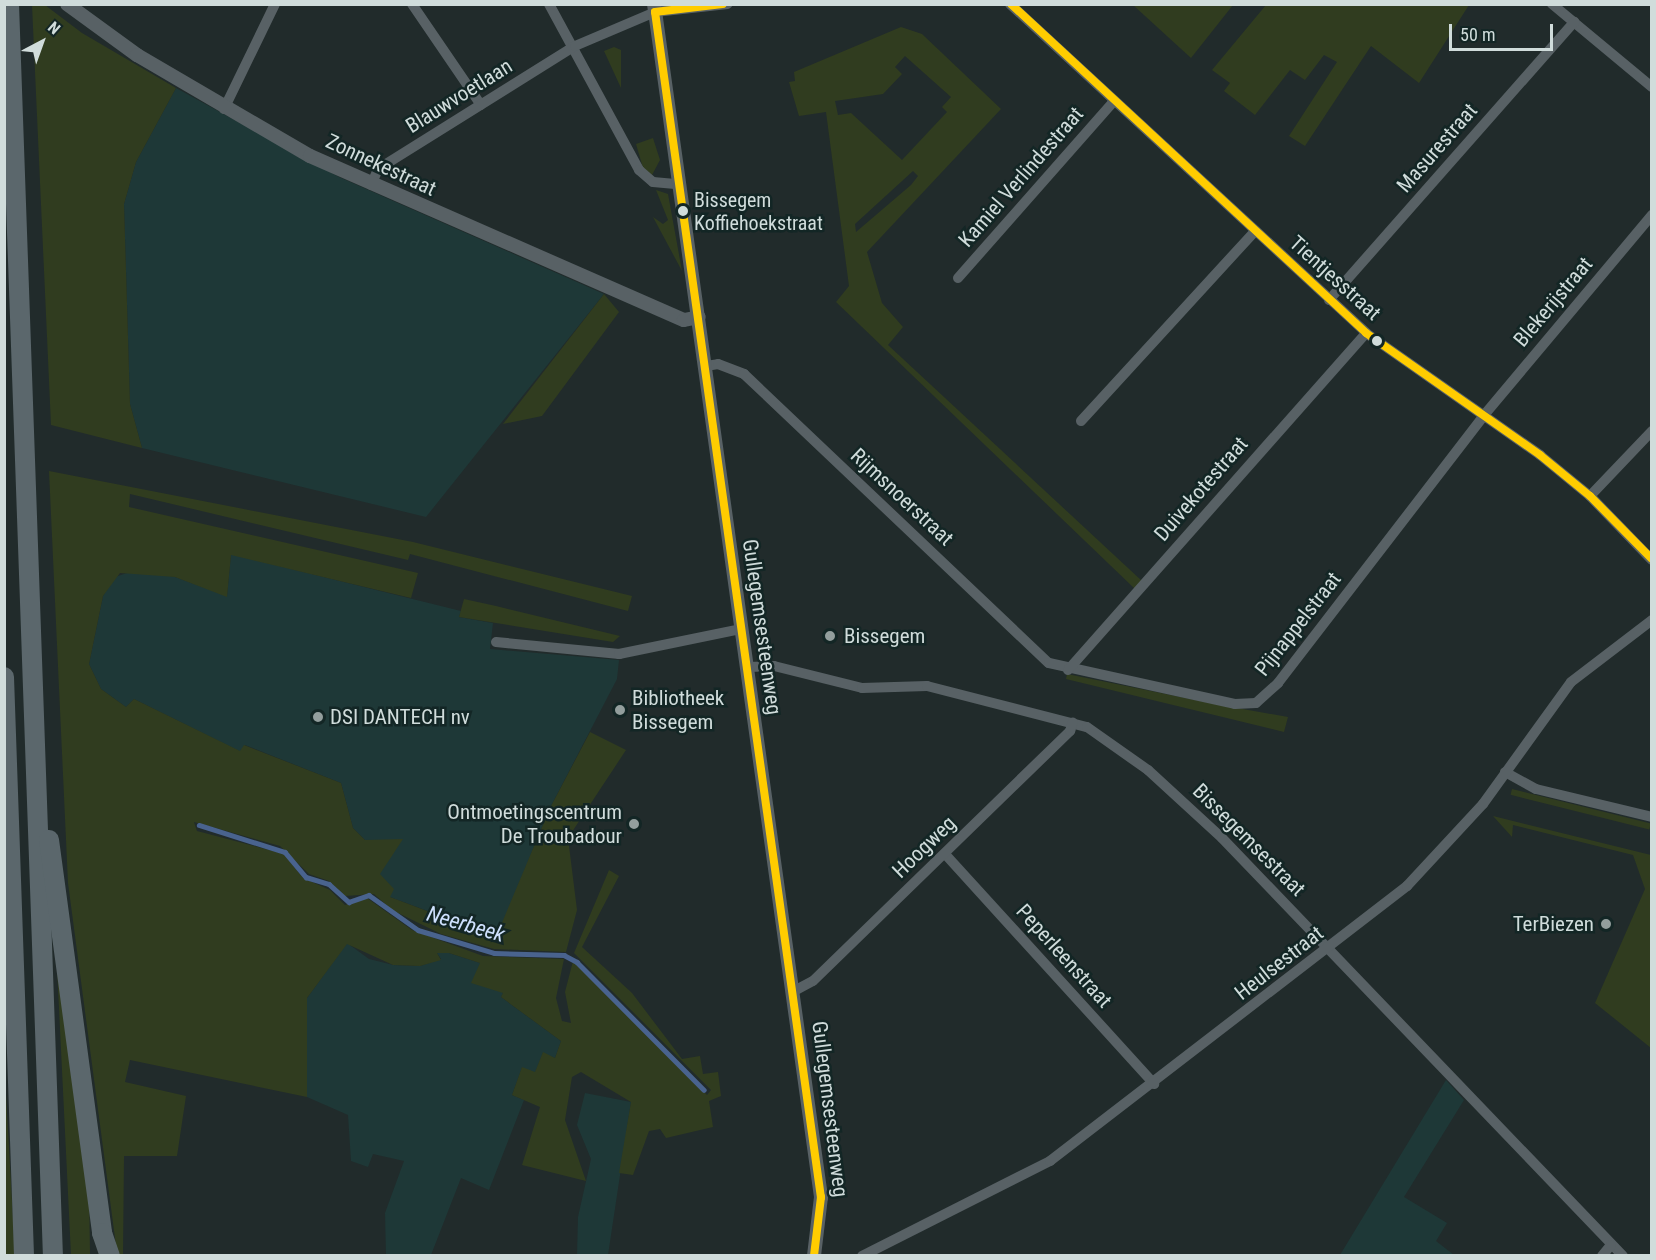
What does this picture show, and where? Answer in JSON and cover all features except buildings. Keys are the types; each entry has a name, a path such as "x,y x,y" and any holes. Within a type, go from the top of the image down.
{"highway":[{"path":"9,4 53,1256"},
{"path":"11,46 14,4"},
{"path":"4,677 24,1256"},
{"path":"4,763 7,742"},
{"path":"37,754 102,1233 110,1256"},
{"path":"99,1256 102,1233"}],"street":[{"name":"Zonnekestraat","path":"67,4 224,109 371,185 684,320 699,317"},
{"path":"224,109 275,4"},
{"path":"412,4 481,105"},
{"path":"549,4 575,46 639,170 653,182 678,184"},
{"name":"Blauwvoetlaan","path":"371,185 378,169 575,46 655,8 728,4"},
{"name":"Tientjesstraat","path":"1010,4 1113,102 1366,333 1485,414 1590,496 1652,560"},
{"path":"1552,4 1652,87"},
{"name":"Gullegemsesteenweg","path":"655,8 678,184 699,317 741,628 794,991 822,1206 814,1256"},
{"name":"Masurestraat","path":"1329,300 1574,22"},
{"name":"Kamiel Verlindestraat","path":"958,278 1113,102"},
{"name":"Blekerijstraat","path":"1485,414 1652,215"},
{"path":"1081,421 1255,231"},
{"name":"Duivekotestraat","path":"1068,670 1366,333"},
{"name":"Rijmsnoerstraat","path":"706,366 718,364 744,374 1049,663 1068,670"},
{"name":"Pijnappelstraat","path":"1068,670 1235,704 1256,702 1278,683 1485,414"},
{"path":"1590,496 1652,431"},
{"name":"Heulsestraat","path":"862,1256 1050,1161 1330,948 1434,860 1505,772 1571,682 1652,620"},
{"path":"496,642 619,654 741,628"},
{"name":"Bissegemsestraat","path":"747,668 774,666 870,688 910,684 1073,722 1164,783 1330,948 1623,1256"},
{"name":"Hoogweg","path":"794,991 813,981 945,854 1070,731 1073,722"},
{"path":"1505,772 1536,789 1652,817"},
{"name":"Peperleenstraat","path":"945,854 1154,1084"},
{"path":"1602,1256 1611,1245"}],"shaded area":[{"path":"176,88 339,177 604,294 426,517 142,448 130,404 124,204 136,162"},
{"path":"231,554 461,611 459,617 493,623 490,649 619,660 617,679 550,808 497,937 390,897 379,874 378,840 365,840 353,828 341,783 245,745 241,752 134,699 126,707 101,689 89,664 103,596 115,577 136,570 175,577 227,596"},
{"path":"347,943 369,959 393,965 420,966 441,959 437,953 449,953 480,963 503,993 501,997 561,1041 555,1058 543,1053 535,1073 522,1068 512,1095 524,1100 489,1190 461,1178 431,1255 386,1255 385,1213 404,1161 373,1154 368,1167 351,1161 348,1115 307,1097 307,998"},
{"path":"1446,1080 1464,1100 1404,1197 1447,1223 1436,1241 1454,1255 1340,1255"},
{"path":"585,1093 631,1102 608,1255 577,1255 578,1217 591,1159 577,1125"}],"green space":[{"path":"32,5 45,5 82,33 176,88 136,162 124,204 130,404 142,448 51,425"},
{"path":"1133,5 1233,5 1191,58"},
{"path":"1266,5 1469,5 1419,83 1371,46 1305,146 1289,136 1337,62 1324,55 1305,80 1290,70 1255,115 1224,91 1230,83 1212,70"},
{"path":"901,27 922,34 1001,109 867,252 882,303 903,327 888,345 1142,581 1135,589 836,302 849,286 826,112 799,116 789,82 795,81 794,72","holes":["905,56 951,97 942,107 947,112 902,160 851,113 838,115 835,101 883,94 902,74 895,67","913,171 918,176 911,185 856,232 855,224"]},
{"path":"614,47 621,50 621,88 604,51"},
{"path":"653,138 660,160 652,175 643,168 636,144"},
{"path":"656,190 668,194 682,271 653,217 663,224 668,220"},
{"path":"604,294 619,312 542,416 503,424"},
{"path":"49,471 413,542 632,596 628,611 410,554 408,560 130,494 129,507 418,573 411,598 231,555 227,597 175,577 120,573 103,596 89,664 101,689 126,707 134,699 240,751 244,745 341,783 353,828 365,840 403,839 380,874 394,889 390,897 496,937 550,808 590,732 626,750 568,838 577,910 566,952 494,949 441,934 392,910 374,894 345,896 329,881 309,874 280,846 194,822 197,831 284,854 303,878 330,890 345,905 367,898 412,930 483,956 564,959 556,998 562,1021 571,1023 565,992 573,961 707,1095 711,1090 574,953 609,870 619,876 582,947 632,993 682,1059 700,1056 703,1074 718,1072 721,1096 709,1101 713,1127 666,1138 660,1129 649,1131 633,1175 619,1173 631,1102 581,1072 572,1077 565,1120 586,1181 522,1165 540,1107 512,1095 522,1067 535,1072 543,1052 555,1058 561,1041 501,997 503,993 471,983 480,963 449,953 437,953 441,960 420,966 393,965 347,944 307,998 307,1097 130,1060 125,1082 186,1096 177,1156 124,1156 123,1255 117,1253 68,883"},
{"path":"464,599 620,636 613,642 459,617"},
{"path":"1067,674 1288,717 1284,732 1066,679"},
{"path":"1512,789 1651,824 1649,829 1511,795"},
{"path":"1493,816 1651,855 1651,1048 1595,1003 1645,889 1633,855 1513,825 1512,837"},
{"path":"56,947 89,1189 90,1255 71,1255"},
{"path":"5,1076 15,1255 5,1255"}],"waterway":[{"name":"Neerbeek","path":"199,825 285,852 306,877 329,884 349,902 369,895 418,930 494,953 564,955 577,962 704,1090"}],"transit line":[{"path":"655,12 723,4"},
{"path":"1011,4 1366,333 1540,455 1590,496 1652,559"},
{"path":"655,12 821,1197 814,1256"}],"place":[{"name":"Bissegem Koffiehoekstraat","path":"683,211"},
{"name":"Bissegem","path":"830,636"},
{"name":"Bibliotheek Bissegem","path":"620,710"},
{"name":"DSI DANTECH nv","path":"318,717"},
{"name":"Ontmoetingscentrum De Troubadour","path":"634,824"},
{"name":"TerBiezen","path":"1606,924"}]}
